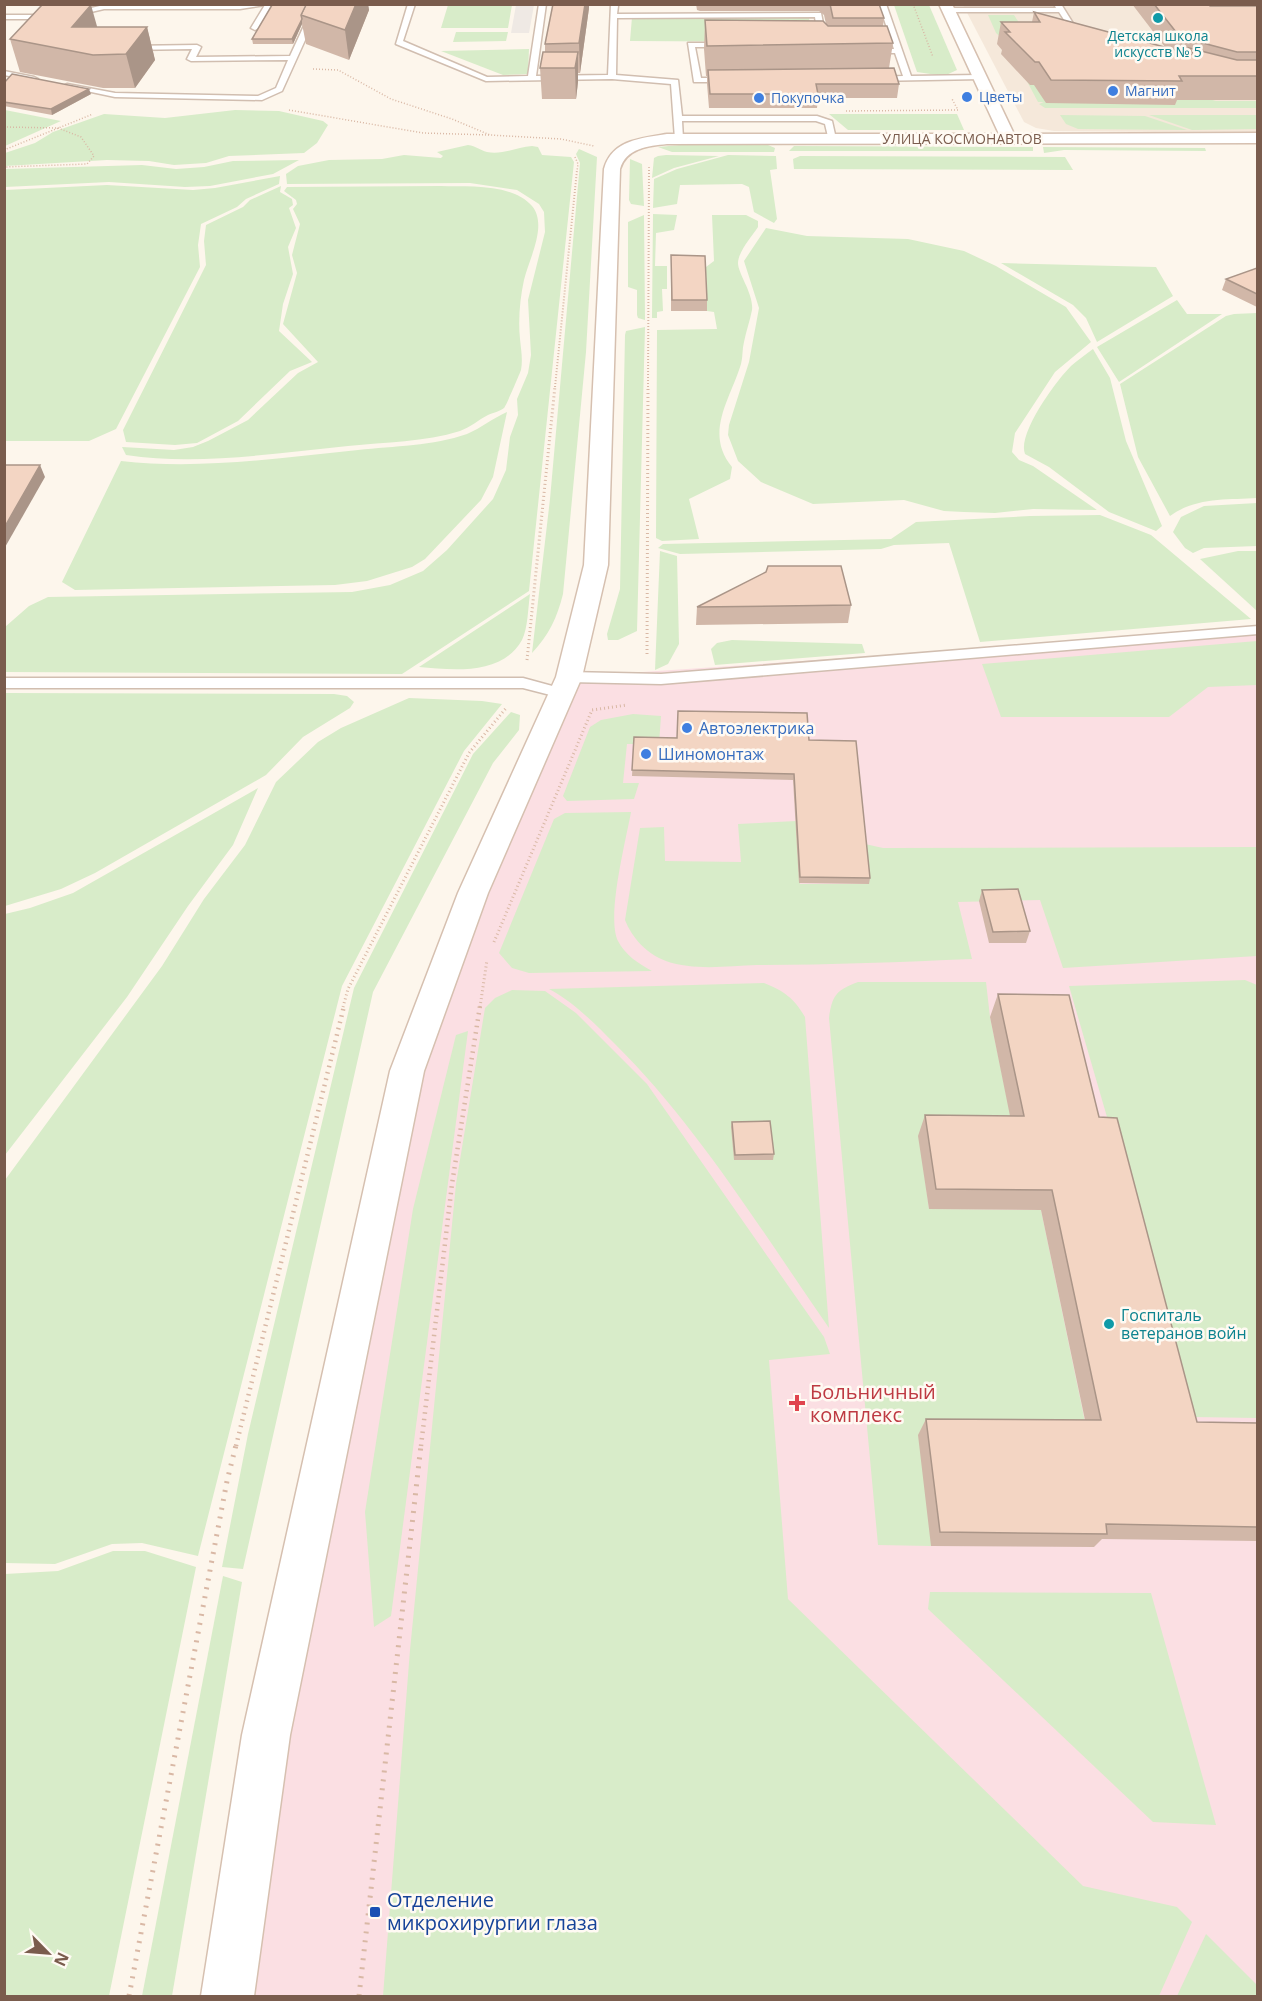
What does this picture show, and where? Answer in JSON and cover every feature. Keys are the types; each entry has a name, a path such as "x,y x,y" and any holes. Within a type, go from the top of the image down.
{"main road":[{"path":"946,7 1009,139"},
{"name":"УЛИЦА КОСМОНАВТОВ","path":"635,158 639,144 673,139 1257,138"},
{"path":"227,1996 266,1735 407,1071 473,893 566,685 596,565 612,169 613,162 635,158"}],"lane":[{"path":"4,17 61,17 104,7 240,8 262,4"},
{"path":"255,27 269,4"},
{"path":"60,84 115,95 259,98 279,89 312,17 334,4"},
{"path":"412,4 399,42 486,78 612,77 675,82 743,80"},
{"path":"532,78 543,4"},
{"path":"612,77 615,4"},
{"path":"882,4 908,79"},
{"path":"946,7 1058,7 1080,39 1091,42"},
{"path":"614,16 818,15 825,48 813,46"},
{"path":"46,25 61,17"},
{"path":"124,39 118,48 197,47 190,58 293,58"},
{"path":"696,80 691,45 735,45"},
{"path":"857,51 898,51"},
{"path":"11,64 4,73 49,82"},
{"path":"861,79 979,77"},
{"path":"673,139 678,118 675,82"},
{"path":"678,118 817,118 829,123 832,139"},
{"path":"4,683 523,683 566,685 1257,630"}],"path":[{"path":"913,4 942,78"},
{"path":"288,69 338,70 391,99 452,119 490,135 561,139 635,158 646,678 629,705 592,710 493,946"},
{"path":"4,150 99,111"},
{"path":"4,127 58,128 81,137 94,156 87,164 4,167"},
{"path":"129,1996 227,1481 348,989 468,753 521,690 523,683 527,666 578,164 575,157"},
{"path":"359,1996 399,1626 452,1184 488,956"}],"shaded area":[{"path":"516,5 534,5 529,33 511,33"},
{"path":"963,5 1257,5 1257,133 1054,131 1036,128 1024,122"},
{"name":"Больничный комплекс","path":"1257,630 1257,1996 227,1996 266,1735 407,1071 569,677"}],"green space":[{"path":"448,4 512,5 508,28 441,28"},
{"path":"894,5 929,5 957,70 944,76 917,72"},
{"path":"988,15 1014,15 1040,55 1216,101 1257,101 1257,108 1045,108 1039,104 1044,102 1038,102 1006,42 996,33"},
{"path":"632,17 809,18 813,42 630,41"},
{"path":"456,32 508,32 506,41 453,42"},
{"path":"529,49 528,74 503,75 441,51"},
{"path":"5,110 61,121 5,146"},
{"path":"235,110 279,111 323,121 328,125 317,143 304,153 229,156 206,163 174,165 149,161 107,160 5,166 5,153 35,143 53,132 104,114 165,118"},
{"path":"829,114 957,114 964,130 848,130"},
{"path":"1060,115 1145,116 1187,130 1078,129 1066,124"},
{"path":"1149,115 1257,115 1257,129 1192,130"},
{"path":"468,145 493,153 532,146 538,147 542,155 571,157 574,162 529,591 402,674 5,672 5,627 29,606 48,597 352,592 390,585 423,571 447,550 493,499 506,470 510,437 518,415 517,399 528,373 531,355 528,300 545,232 544,212 539,204 517,190 470,183 287,184 286,174 298,166 329,160 382,159 404,155 441,158 443,156 437,152"},
{"path":"768,145 775,148 774,152 672,152 658,147"},
{"path":"794,146 1033,147 1033,151 789,151"},
{"path":"1043,147 1205,148 1206,151 1064,150 1044,153"},
{"path":"579,149 597,157 586,352 563,594 552,626 532,653 550,499 580,163 576,154"},
{"path":"728,155 776,156 777,169 770,170 777,219 774,223 754,212 749,187 742,184 680,185 677,204 653,208 654,179 677,169"},
{"path":"658,156 719,156 674,168 652,178 654,158"},
{"path":"800,156 1065,157 1073,170 794,169 793,159"},
{"path":"630,159 642,164 644,206 631,204 629,200"},
{"path":"299,160 273,174 210,186 185,187 109,182 5,187 5,169 142,165 176,169 204,167 233,161"},
{"path":"280,176 279,184 201,224 198,245 200,267 116,429 89,441 5,441 5,190 107,185 193,190"},
{"path":"281,186 280,192 292,199 293,205 289,208 296,228 288,247 293,274 283,304 279,331 312,362 290,371 238,421 197,443 175,445 126,442 123,430 206,265 204,241 206,225 243,207 250,200"},
{"path":"287,187 489,188 513,193 532,206 536,214 538,232 520,302 521,370 504,408 468,428 447,435 419,440 209,459 126,455 122,447 174,450 193,447 208,441 248,420 298,373 318,362 283,324 297,273 292,255 300,224 293,209 297,204 296,200 284,191"},
{"path":"653,214 677,215 674,230 656,233 655,266 667,266 667,289 662,289 663,311 657,312 657,318 652,318"},
{"path":"644,215 645,320 638,318 637,315 637,290 628,287 628,222"},
{"path":"712,215 746,215 758,221 758,227 743,249 738,263 751,297 752,310 743,345 741,364 726,403 720,429 720,442 732,467 730,479 689,499 699,539 662,541 656,538 657,330 717,329 714,312 707,311 706,267 714,261"},
{"path":"766,228 807,236 908,239 964,251 996,266 1066,307 1091,342 1055,372 1015,433 1012,452 1019,460 1033,466 1097,510 1033,509 995,513 944,511 904,500 813,504 761,482 738,461 728,435 729,425 749,362 759,308 744,261"},
{"path":"1001,263 1156,267 1173,296 1097,342 1086,318 1073,305"},
{"path":"1177,300 1187,314 1222,314 1119,382 1097,347"},
{"path":"1257,313 1257,498 1201,502 1170,516 1138,457 1120,384 1226,316"},
{"path":"645,327 637,631 618,640 608,640 607,634 620,589 625,335 626,331"},
{"path":"1093,349 1110,378 1126,441 1162,526 1156,531 1109,512 1049,467 1025,454 1024,445 1027,434 1039,408 1071,366"},
{"path":"507,412 493,477 481,500 425,559 412,567 367,581 335,585 75,590 62,582 121,461 210,464 427,443 467,434"},
{"path":"1257,503 1257,546 1204,548 1193,553 1185,548 1173,532 1181,517 1204,506"},
{"path":"1100,515 1151,535 1251,619 980,642 949,543 894,545 881,549 680,554 658,548 663,544 891,539 916,522"},
{"path":"660,551 677,556 679,644 668,664 655,670"},
{"path":"1238,551 1257,551 1257,611 1200,559"},
{"path":"530,594 527,624 522,640 513,652 502,660 476,668 419,667"},
{"path":"732,640 862,644 865,653 715,665 711,649 717,643"},
{"path":"1257,641 1257,685 1208,687 1169,717 1001,717 982,664"},
{"path":"5,693 334,694 347,696 354,702 350,708 303,737 266,775 95,873 61,889 5,906"},
{"path":"409,698 502,704 464,751 342,986 198,1556 142,1543 112,1544 55,1564 5,1563 5,1180 162,966 204,899 245,845 276,782 318,742 341,728"},
{"path":"511,712 520,715 519,730 493,763 373,992 243,1569 222,1567 248,1434 354,988 473,754"},
{"path":"633,714 661,716 659,744 627,744 623,783 639,783 634,799 567,801 563,796 590,727 601,720"},
{"path":"258,788 233,845 188,906 127,997 5,1155 5,914 73,893"},
{"path":"631,812 616,897 615,930 624,951 652,971 529,973 512,968 499,953 554,819 565,813"},
{"path":"796,821 800,884 869,884 865,844 883,848 1257,847 1257,956 1063,968 1040,900 958,902 972,959 699,967 677,964 659,958 641,945 632,933 625,920 640,828 664,827 665,861 741,862 738,824"},
{"path":"1245,980 1257,985 1257,1418 1194,1417 1069,986"},
{"path":"858,982 986,982 990,1017 1015,1137 919,1136 929,1209 1041,1210 1089,1441 931,1546 878,1545 829,1018 836,995"},
{"path":"764,983 788,996 805,1017 829,1328 728,1181 674,1109 600,1029 576,1007 549,989"},
{"path":"512,990 545,991 576,1013 647,1084 824,1337 830,1354 769,1360 788,1599 1083,1886 1177,1907 1192,1922 1159,1996 383,1996 410,1650 456,1184 485,1008 495,998"},
{"path":"468,1031 391,1616 374,1627 365,1512 413,1209 456,1035"},
{"path":"113,1551 145,1551 196,1567 109,1996 5,1996 5,1574 58,1571"},
{"path":"223,1576 242,1582 172,1996 142,1996"},
{"path":"930,1592 1151,1593 1216,1825 1153,1822 928,1609"},
{"path":"1206,1934 1257,1985 1257,1996 1177,1996"}],"building":[{"path":"306,4 356,4 345,30 301,15"},
{"path":"553,4 585,4 579,43 545,44"},
{"path":"830,4 879,4 884,18 833,18"},
{"path":"1154,4 1257,6 1257,52 1237,52 1180,37"},
{"path":"42,5 91,5 72,27 147,27 126,54 93,55 10,39"},
{"path":"272,5 306,5 292,39 252,39"},
{"path":"1034,12 1194,55 1189,48 1237,60 1257,60 1257,76 1179,76 1182,81 1051,80 1039,62 1035,62 1005,32 1010,32 1001,22 1040,22"},
{"path":"705,20 823,21 828,26 887,26 893,43 707,46"},
{"path":"543,52 578,52 575,68 540,68"},
{"path":"894,68 899,84 816,84 818,94 710,94 708,70"},
{"path":"12,74 89,89 51,109 4,102 4,83"},
{"path":"671,255 705,256 707,300 672,300"},
{"path":"1257,268 1257,294 1226,279"},
{"path":"4,465 40,465 4,528"},
{"path":"768,566 841,566 851,605 697,607 766,572"},
{"path":"678,711 807,713 809,740 856,741 870,878 800,877 794,774 632,770 634,737 677,738"},
{"path":"1018,889 1030,931 993,932 982,890"},
{"path":"998,994 1069,995 1099,1117 1117,1118 1197,1422 1257,1423 1257,1527 1106,1524 1107,1534 940,1532 926,1419 1101,1420 1052,1190 936,1189 925,1115 1024,1116"},
{"path":"770,1121 774,1154 735,1155 732,1122"}],"place":[{"name":"Детская школа искусств № 5","path":"1158,18"},
{"name":"Магнит","path":"1113,91"},
{"name":"Цветы","path":"967,97"},
{"name":"Покупочка","path":"759,98"},
{"name":"Автоэлектрика","path":"687,728"},
{"name":"Шиномонтаж","path":"646,754"},
{"name":"Госпиталь ветеранов войн","path":"1109,1324"},
{"name":"Больничный комплекс","path":"797,1403"},
{"name":"Отделение микрохирургии глаза","path":"375,1912"}]}
